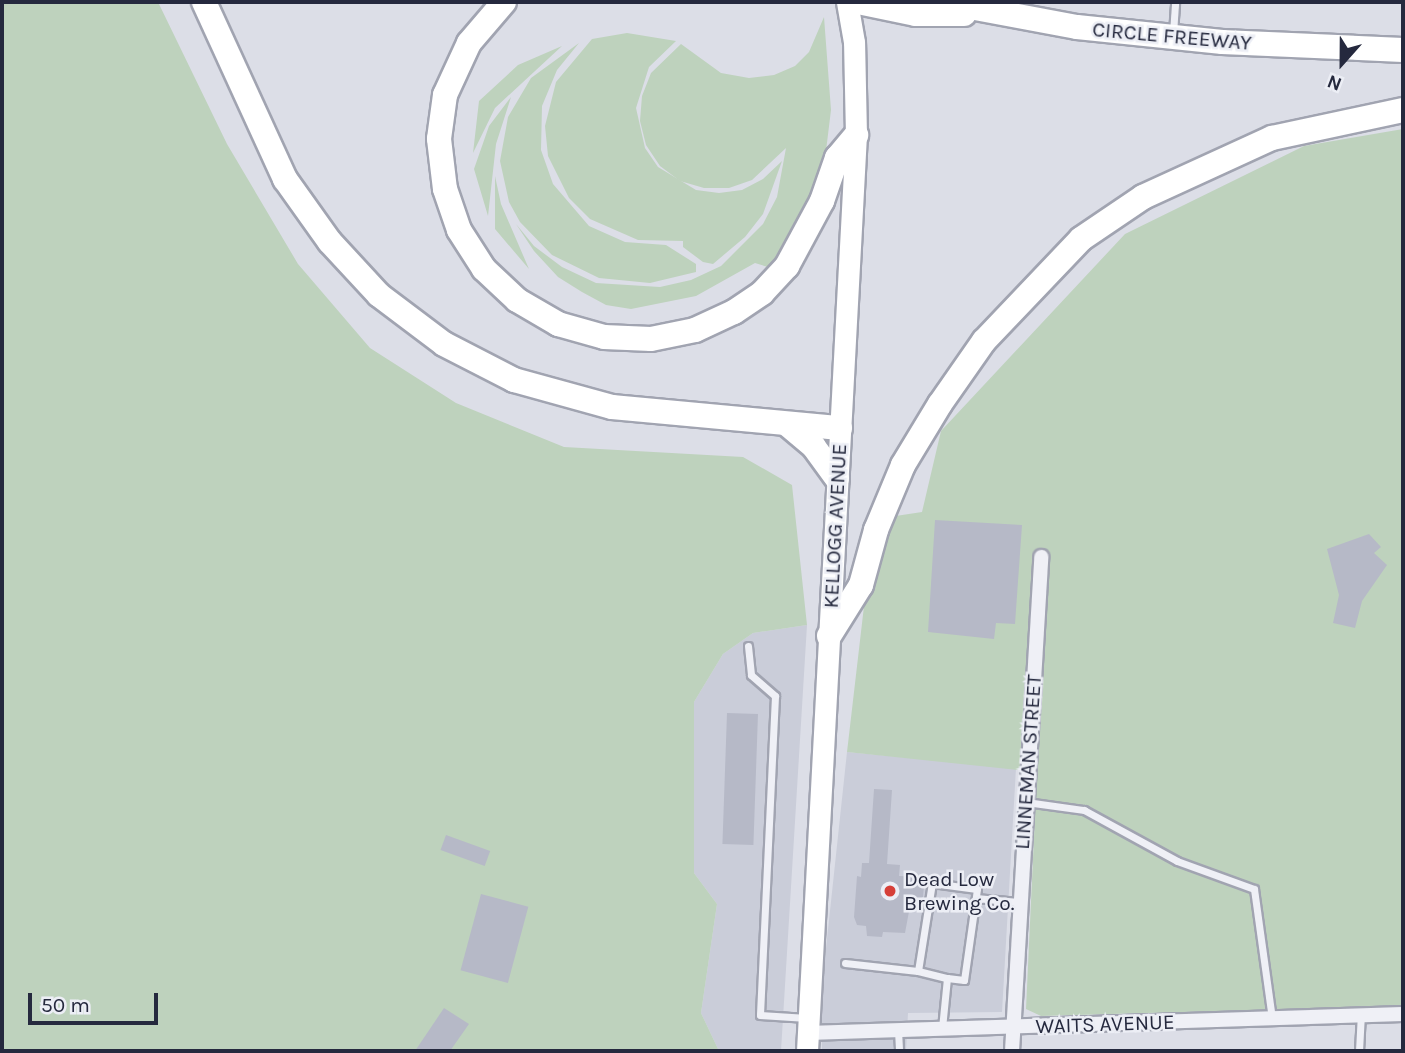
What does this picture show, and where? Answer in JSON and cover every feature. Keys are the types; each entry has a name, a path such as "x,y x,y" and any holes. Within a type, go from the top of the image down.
{"highway":[{"path":"204,2 285,179 330,242 379,295 444,344 514,380 599,405 840,428"},
{"path":"504,2 469,43 446,95 439,139 445,189 459,230 484,269 517,300 558,324 604,337 651,339 695,330 734,312 762,293 787,266 822,201 837,158 856,135"},
{"path":"858,2 916,14 1000,14"},
{"name":"CIRCLE FREEWAY","path":"943,2 1000,14 1173,37 1403,50"},
{"path":"829,636 861,585 876,530 903,466 940,404 992,331 1081,239 1143,197 1260,144 1403,110"},
{"path":"788,424 814,447 837,479"}],"main road":[{"name":"KELLOGG AVENUE","path":"807,1034 856,135 855,56 847,2"}],"street":[{"name":"LINNEMAN STREET","path":"1012,1051 1018,902 1041,557"},
{"name":"WAITS AVENUE","path":"807,1034 1403,1014"}],"lane":[{"path":"1173,37 1175,2"},
{"path":"748,646 751,675 775,696 761,1015 807,1034"},
{"path":"1025,802 1084,810 1177,861 1254,889 1272,1018"},
{"path":"845,963 918,971 964,980 977,889 932,883 918,971"},
{"path":"976,898 1018,902"},
{"path":"942,1029 947,978"},
{"path":"1359,1051 1361,1015"},
{"path":"898,1030 899,1051"}],"shaded area":[{"path":"807,625 781,1051 719,1051 701,1013 717,904 694,873 694,702 723,654 753,633"},
{"path":"847,752 1016,768 1002,1012 908,1013 906,1051 822,1051 821,995"}],"green space":[{"path":"2,2 158,2 227,144 298,264 370,348 456,403 564,447 743,457 792,485 807,625 753,633 723,654 694,702 694,873 717,904 701,1013 719,1051 2,1051"},
{"path":"824,17 831,110 825,159 795,245 771,268 755,263 696,296 631,309 606,305 582,292 558,277 534,251 516,224 534,246 562,267 596,283 660,287 691,280 721,266 763,224 777,197 786,148 752,180 729,188 704,188 680,181 660,166 646,145 640,121 642,96 651,73 681,44 721,73 749,78 774,75 795,66 809,52"},
{"path":"627,33 676,41 649,67 636,108 645,148 658,167 696,190 719,193 742,190 763,179 782,161 763,214 745,237 713,264 703,262 683,247 683,241 638,240 590,219 569,198 548,156 545,126 556,82 592,39"},
{"path":"579,43 557,70 542,106 541,150 553,184 589,226 625,242 666,245 696,264 696,272 650,283 599,278 552,255 520,222 509,202 500,161 508,117 531,78"},
{"path":"562,46 495,108 473,153 479,101 518,65"},
{"path":"511,97 496,144 488,216 474,169 489,126"},
{"path":"1403,129 1403,1006 1041,1016 1026,1009 1037,772 847,752 866,589 889,517 922,512 941,431 1125,234 1304,146"},
{"path":"495,176 501,204 529,269 495,229"}],"building":[{"path":"935,520 1022,525 1015,624 996,623 994,639 928,632"},
{"path":"1369,534 1381,547 1374,553 1387,565 1362,601 1355,628 1333,623 1339,595 1327,549"},
{"path":"727,713 758,714 753,845 722,844"},
{"name":"Dead Low Brewing Co.","path":"874,789 892,790 887,864 900,865 899,876 925,877 922,906 910,906 905,933 883,932 882,937 867,936 866,926 857,925 854,917 857,876 861,877 862,863 869,863"},
{"path":"446,835 490,851 485,866 441,850"},
{"path":"481,894 528,907 508,983 461,970"},
{"path":"444,1008 469,1024 450,1051 415,1051"}],"place":[{"name":"Dead Low Brewing Co.","path":"890,891"}]}
